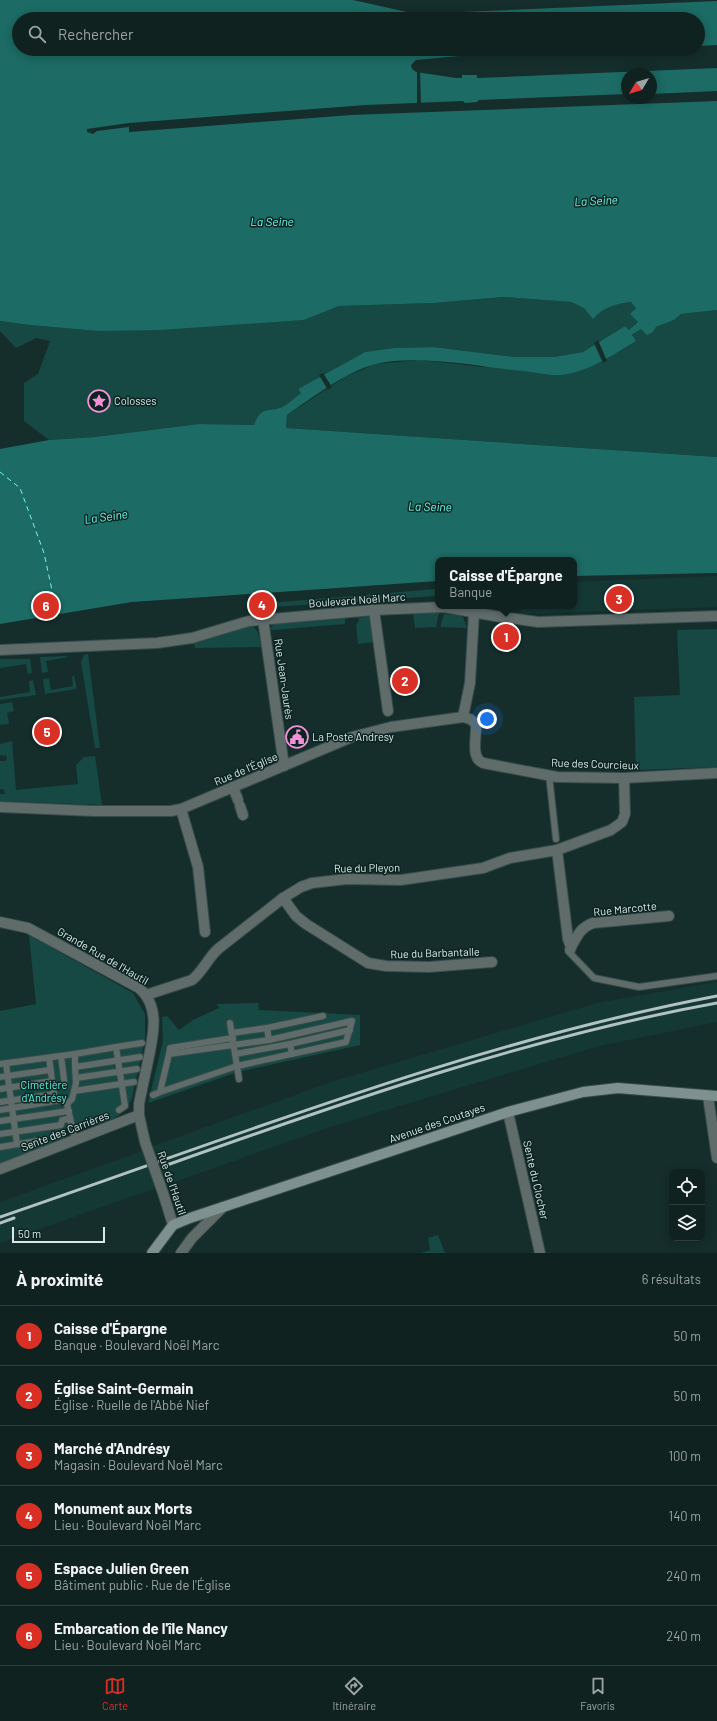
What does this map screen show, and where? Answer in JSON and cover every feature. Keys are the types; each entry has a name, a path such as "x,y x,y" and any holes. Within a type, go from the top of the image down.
{"street":[{"name":"Boulevard Noël Marc","path":"0,650 170,642 192,638 248,621 263,619 374,610 435,607"},
{"name":"Boulevard Noël Marc","path":"456,609 510,619 538,622 717,616"},
{"path":"374,610 388,711"},
{"path":"463,717 470,683 474,612"},
{"name":"Rue Jean-Jaurès","path":"263,619 284,766"},
{"name":"Rue de l'Église","path":"0,807 161,812 181,809 360,735 391,727 463,717"},
{"name":"Rue des Courcieux","path":"463,717 470,719 476,724 476,751 478,760 483,763 557,777 624,778 717,773"},
{"name":"Rue du Pleyon","path":"146,995 192,980 203,970 210,957 218,948 283,898 300,887 312,883 347,879 401,880 474,869 510,858 557,850 611,830 622,822 625,814 624,778"},
{"path":"233,787 240,807"},
{"path":"181,809 198,868 205,932"},
{"path":"557,850 570,950"},
{"name":"Rue du Barbantalle","path":"283,898 296,916 306,924 368,963 386,966 429,967 492,962"},
{"name":"Rue Marcotte","path":"570,950 584,927 593,923 669,916"},
{"name":"Grande Rue de l'Hautil","path":"0,922 28,928 139,988 146,995 152,1007 154,1025 139,1104 139,1115"},
{"path":"209,944 210,957"},
{"name":"Avenue des Coutayes","path":"174,1224 508,1112 583,1092 618,1088 713,1096"},
{"path":"713,1096 717,1158"},
{"name":"Sente du Clocher","path":"508,1112 540,1253"},
{"name":"Sente des Carrières","path":"0,1169 139,1115"},
{"name":"Rue de l'Hautil","path":"139,1115 145,1142 174,1224 152,1253"},
{"path":"181,1253 192,1238 223,1207"}],"lane":[{"path":"548,775 556,839"},
{"path":"570,950 594,978 640,987 717,976"},
{"path":"160,1092 170,1048 323,1016"},
{"path":"152,1095 237,1066 346,1042 352,1021 269,1040 169,1054"},
{"path":"230,1023 239,1079"},
{"path":"267,1028 269,1040"},
{"path":"235,1054 290,1044 350,1030"},
{"path":"18,1144 8,1076 3,1064 142,1044"},
{"path":"290,1044 292,1054"},
{"path":"116,1047 125,1106 119,1110"},
{"path":"0,1110 64,1102 72,1099 76,1078 74,1054"},
{"path":"61,1056 65,1087"},
{"path":"75,1067 140,1057"},
{"path":"49,1058 53,1091 64,1102 69,1111 75,1140"},
{"path":"0,1077 50,1070"},
{"path":"76,1078 137,1070"},
{"path":"0,1089 52,1081"},
{"path":"0,1102 65,1087 74,1088 134,1082"},
{"path":"0,1121 69,1111"},
{"path":"0,1134 61,1125 62,1120 70,1119"},
{"path":"0,1147 43,1140"}],"shaded area":[{"path":"717,576 717,607 521,614 521,609 577,609 577,582"},
{"path":"717,982 717,1022 599,1046 330,1127 163,1186 150,1147 334,1081 597,1003"},
{"path":"142,1151 156,1188 0,1243 0,1202"}],"green space":[{"path":"503,297 571,302 598,313 612,305 632,302 636,307 633,311 638,322 629,330 625,326 583,352 554,357 514,357 433,347 394,348 365,352 298,389 301,393 285,406 262,412 254,425 199,424 95,437 49,440 24,421 24,383 38,374 50,341 36,338 16,348 0,331 0,321 98,331 304,320 339,306 434,303"},
{"path":"717,310 717,457 286,428 287,415 345,377 375,364 420,360 483,367 617,353 636,341 632,336 642,328 653,332 656,327 674,320 681,314"},
{"path":"435,589 435,596 272,607 272,613 257,615 257,604"},
{"path":"413,613 439,613 436,627 415,628"},
{"path":"444,614 463,617 467,628 441,627"},
{"path":"371,616 375,642 358,644 356,625 359,621 358,618"},
{"path":"345,617 345,624 273,630 269,629 277,622"},
{"path":"249,625 257,631 261,647 195,648 194,642"},
{"path":"717,629 717,767 636,770 634,697 680,695 677,630"},
{"path":"88,654 100,748 95,748 81,662 84,655"},
{"path":"40,657 69,657 46,661 48,672 42,673"},
{"path":"0,659 30,659 32,673 28,674 26,664 0,668"},
{"path":"72,676 74,676 76,689 45,694 43,679 49,678 51,690 73,686"},
{"path":"33,680 36,695 0,700 0,697 30,692 29,681"},
{"path":"12,702 14,711 7,713 9,724 0,725 0,704"},
{"path":"12,741 16,790 78,784 76,765 84,757 95,756 102,805 0,801 0,794 5,794 4,790 0,789 0,761 6,761 7,756 0,755 0,744"},
{"name":"Cimetière d'Andrésy","path":"29,935 133,993 145,1014 145,1039 132,1098 127,1107 119,1115 109,1121 81,1130 78,1126 69,1126 64,1130 64,1138 62,1142 0,1164 0,1011 36,1004"},
{"path":"258,1003 259,1010 360,1015 360,1045 238,1072 148,1103 163,1041 162,1017 167,1016 179,1030 193,1020 219,1008 217,1004"},
{"path":"438,1235 445,1253 421,1253 430,1250 428,1238"}],"water":[{"name":"La Seine","path":"0,0 353,0 407,12 12,12 12,56 460,56 416,60 411,65 412,69 416,72 456,78 462,78 462,75 477,75 477,78 621,72 621,94 479,100 477,102 465,103 463,101 366,105 129,123 87,129 87,132 93,134 97,131 129,127 129,132 351,115 717,101 717,310 681,314 674,320 656,327 653,332 647,335 641,329 632,335 636,341 610,357 582,370 562,375 449,362 411,360 393,361 365,367 318,393 287,415 286,428 717,457 717,573 577,576 577,557 435,557 435,581 132,602 0,624 0,449 49,440 95,437 199,424 254,425 262,412 285,406 301,393 298,389 365,352 394,348 433,347 514,357 554,357 583,352 625,326 629,330 638,322 630,314 636,308 631,302 605,309 593,319 584,308 571,302 503,297 434,303 339,306 304,320 160,330 98,331 0,321"},
{"name":"La Seine","path":"717,1 717,45 705,46 705,12 462,12"},
{"name":"La Seine","path":"717,68 717,91 657,94 657,70"}],"pier":[{"path":"417,70 420,70 421,105 417,105"},
{"path":"598,340 607,361 603,363 594,343"},
{"path":"323,373 332,387 328,390 319,375"}],"ferry route":[{"path":"0,472 20,488 44,553 53,595"}],"railway":[{"path":"0,1217 266,1124 444,1065 534,1039 625,1016 717,996"},
{"path":"167,1165 302,1117 508,1052 647,1017 717,1003"},
{"path":"0,1223 14,1218"}],"place":[{"name":"Colosses","path":"99,401"},
{"name":"Marché d'Andrésy","path":"619,599"},
{"name":"Monument aux Morts","path":"262,605"},
{"name":"Embarcation de l'île Nancy","path":"46,606"},
{"name":"Caisse d'Épargne","path":"506,637"},
{"name":"Église Saint-Germain","path":"405,681"},
{"name":"Espace Julien Green","path":"47,732"},
{"name":"La Poste Andresy","path":"297,737"}]}
